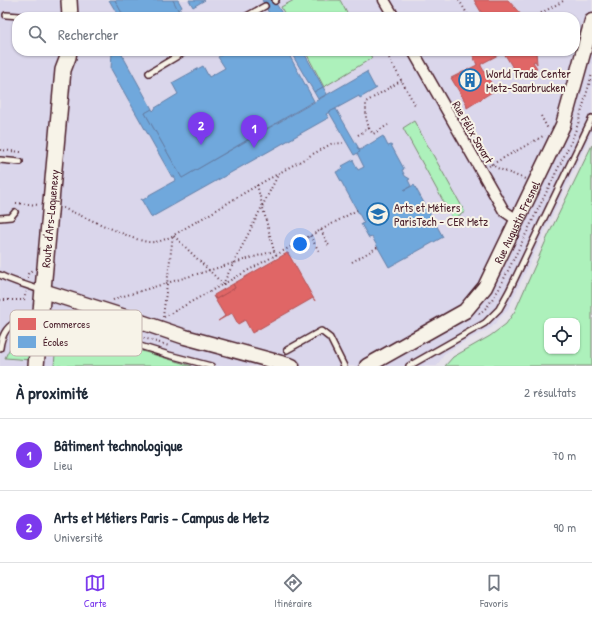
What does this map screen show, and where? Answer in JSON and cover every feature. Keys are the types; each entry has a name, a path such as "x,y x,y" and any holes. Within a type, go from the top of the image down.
{"main road":[{"name":"Route d'Ars-Laquenexy","path":"41,310 63,70 61,56"},
{"name":"Route d'Ars-Laquenexy","path":"63,70 68,56"},
{"name":"Route d'Ars-Laquenexy","path":"36,366 37,356"}],"street":[{"path":"384,0 391,12"},
{"name":"Rue Augustin Fresnel","path":"367,366 382,363 466,311 485,287 563,125 592,21"},
{"name":"Rue Félix Savart","path":"416,56 504,211 517,220"},
{"path":"43,291 103,310"},
{"path":"142,322 185,337 292,366"}],"lane":[{"path":"254,12 265,6"},
{"path":"6,15 12,15"},
{"path":"149,73 178,56"},
{"path":"409,366 485,323 499,309 592,118"},
{"path":"0,160 20,162"},
{"path":"0,218 11,216 16,212"},
{"path":"0,275 13,282 26,284 43,291"},
{"path":"0,348 1,338 5,330 10,326"},
{"path":"287,350 321,331 330,338 344,366"},
{"path":"142,347 211,366"}],"path":[{"path":"459,0 465,12"},
{"path":"543,12 565,0"},
{"path":"389,58 415,105"},
{"path":"388,125 373,134 369,128 366,118 366,102 402,80"},
{"path":"480,170 550,132 541,116"},
{"path":"358,135 369,128"},
{"path":"60,207 98,222 122,234 144,241 153,242 173,235 214,212 257,185 331,144 343,142"},
{"path":"0,150 21,152"},
{"path":"491,164 497,168 535,183"},
{"path":"223,284 279,173"},
{"path":"257,185 276,255"},
{"path":"16,203 35,205"},
{"path":"173,235 162,318 357,210"},
{"path":"321,230 329,246"},
{"path":"173,235 223,284"},
{"path":"310,236 319,251"},
{"path":"352,262 378,247"},
{"path":"113,300 274,251"}],"shaded area":[{"path":"0,0 592,0 592,132 508,309 491,328 444,354 437,366 0,366"}],"green space":[{"path":"294,0 340,0 346,12 284,12 281,7"},
{"path":"308,56 371,56 372,58 324,87"},
{"path":"414,121 465,212 453,219 403,128"},
{"path":"592,145 592,366 445,366 453,357 490,336 506,324 515,311 548,236"},
{"path":"10,348 10,356 31,356 31,360 5,358"},
{"path":"142,351 192,366 54,366 55,356 142,356"}],"building: Commerces":[{"path":"474,0 508,0 519,12 481,12"},
{"name":"World Trade Center Metz-Saarbrucken","path":"473,56 496,56 481,64 496,91 467,108 466,103 451,78 477,65"},
{"name":"World Trade Center Metz-Saarbrucken","path":"506,56 536,56 537,64 535,61 533,62 537,68 519,78"},
{"path":"287,253 315,301 313,298 252,333 245,320 238,324 232,313 218,321 225,316 213,296 216,299 235,288 233,284"},
{"path":"233,284 235,288 216,299 214,295"}],"building: Écoles":[{"path":"109,0 115,0 121,12 116,12"},
{"path":"115,0 173,0 180,12 121,12"},
{"path":"173,0 178,0 182,7 178,10"},
{"path":"189,0 205,0 193,7"},
{"path":"262,0 274,0 281,12 268,12"},
{"path":"112,56 123,56 152,109 145,113 182,178 368,71 367,73 375,88 377,88 326,114 329,118 152,218 141,199 143,200 176,180 174,176 172,177 111,69"},
{"path":"290,56 314,101 182,178 145,113 152,109 153,111 155,108 178,94 172,83 203,66 209,77 225,68 218,57"},
{"path":"293,56 306,56 323,87 314,92"},
{"path":"323,87 327,94 318,99 314,92"},
{"path":"336,109 360,152 354,155 329,112"},
{"path":"383,136 388,146 391,145 404,169 402,170 405,176 410,179 408,180 411,186 404,190 414,185 443,237 389,267 372,237 369,238 361,224 364,223 336,172 344,168 342,166 353,160 358,170 364,167 357,153 360,152 357,147 360,150"}],"place":[{"name":"World Trade Center Metz-Saarbrucken","path":"470,80"},
{"name":"Arts et Métiers Paris - Campus de Metz","path":"201,145"},
{"name":"Bâtiment technologique","path":"254,148"},
{"name":"Arts et Métiers ParisTech - CER Metz","path":"378,214"}]}
